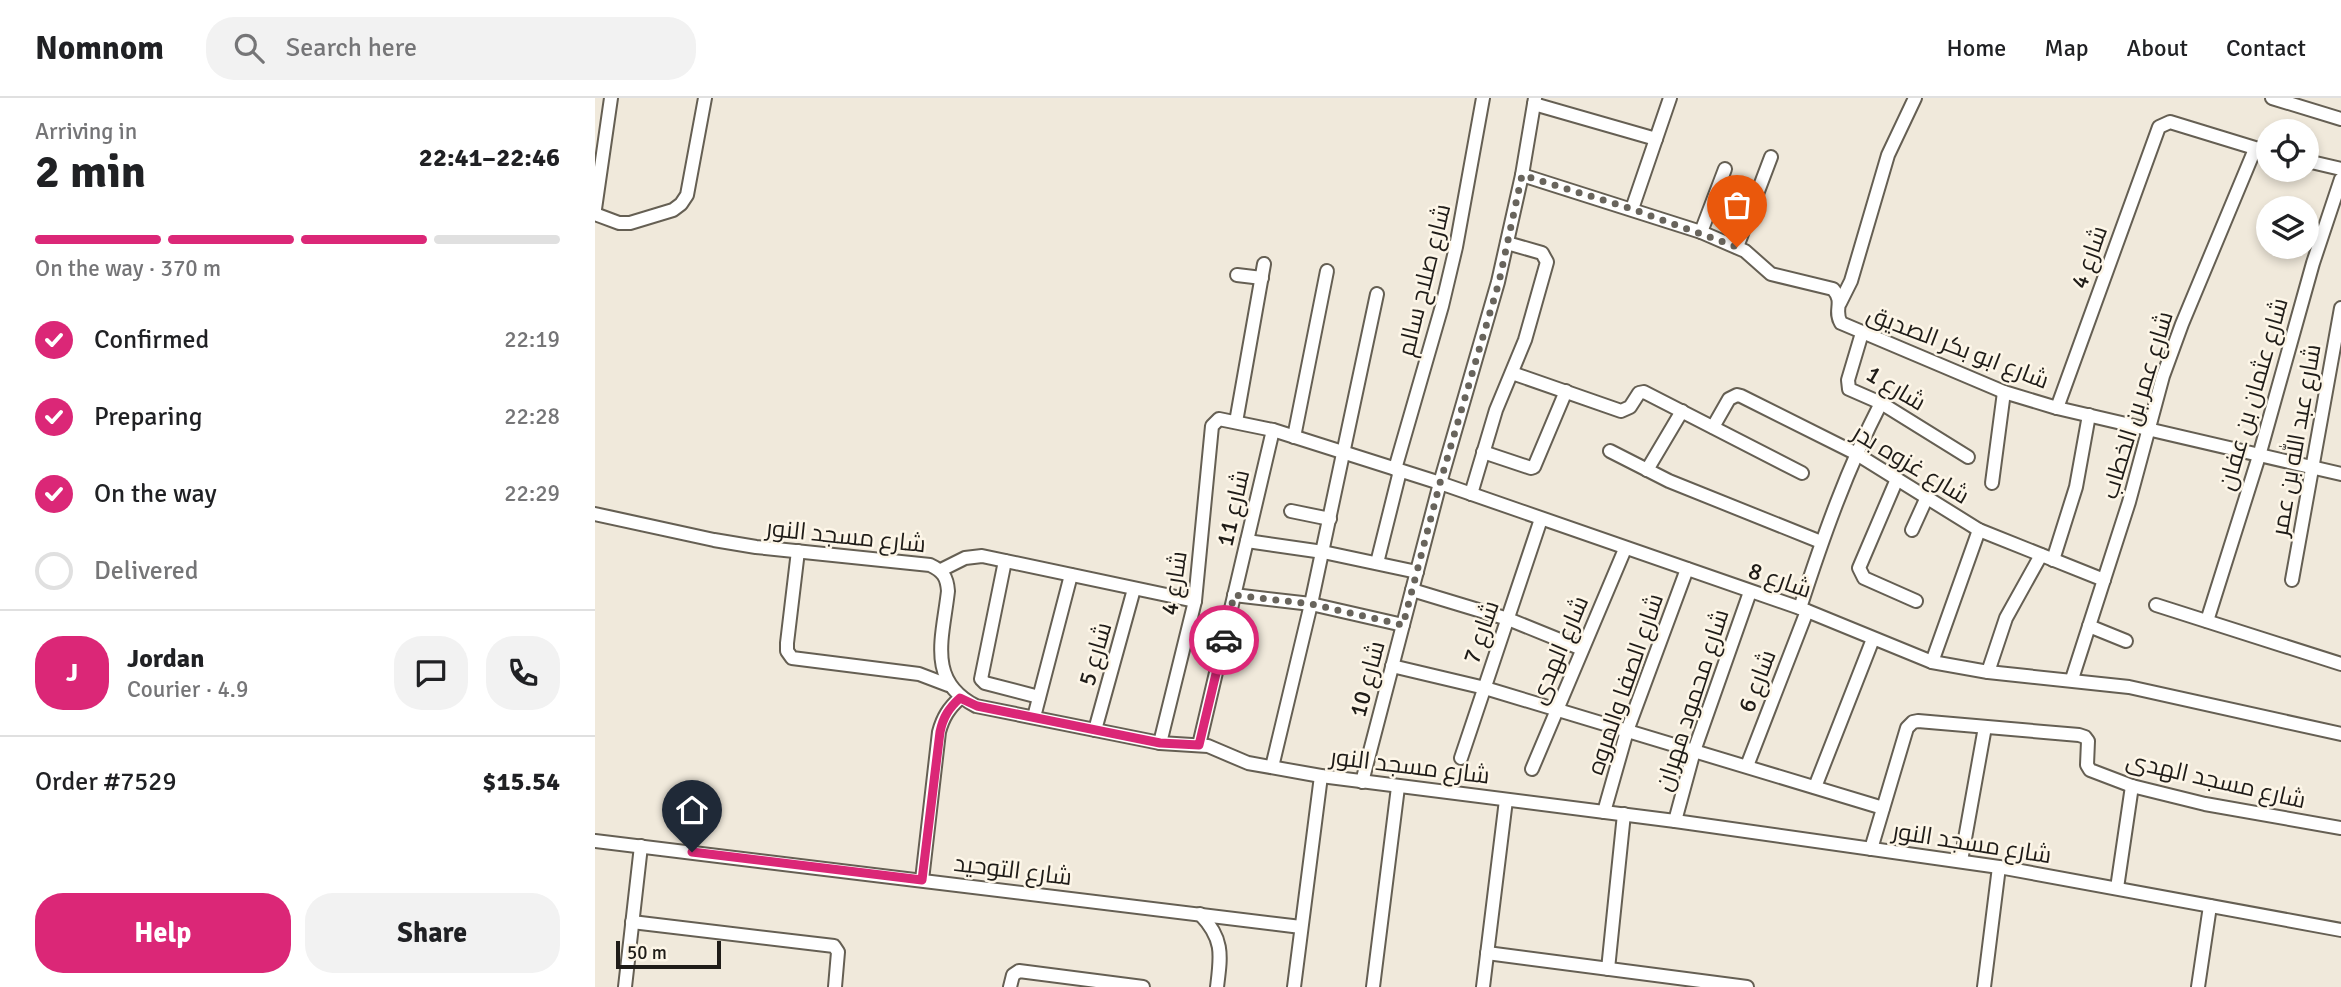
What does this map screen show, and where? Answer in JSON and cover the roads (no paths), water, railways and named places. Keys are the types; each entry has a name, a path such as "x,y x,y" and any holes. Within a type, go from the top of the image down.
{"street":[{"path":"611,98 601,127 595,212 619,223 629,223 673,210 681,204 687,195 705,98"},
{"name":"شارع صلاح سالم","path":"1398,470 1456,247 1483,98"},
{"path":"1632,209 1670,98"},
{"path":"1840,303 1851,281 1888,155 1916,98"},
{"path":"2272,98 2341,120"},
{"path":"1535,101 1656,139"},
{"name":"شارع 10","path":"1362,782 1440,483 1475,370 1507,243 1535,101"},
{"name":"شارع 4","path":"2057,408 2156,133 2164,123 2170,122 2256,148"},
{"path":"1737,247 1771,157"},
{"name":"شارع عمر بن الخطاب","path":"2072,679 2136,478 2163,376 2182,324 2256,161"},
{"path":"2319,164 2341,169"},
{"path":"1701,232 1725,169"},
{"name":"شارع ابو بكر الصديق","path":"1522,175 1701,232 1737,247 1771,274 1833,289 1840,303 1837,314 1841,323 2004,392 2057,408 2341,474"},
{"name":"شارع عثمان بن عفان","path":"2207,621 2259,456 2313,262 2341,179"},
{"path":"1471,494 1496,410 1525,340 1548,262 1542,253 1507,243"},
{"path":"1236,422 1264,264"},
{"path":"1294,436 1327,271"},
{"path":"1237,275 1262,278"},
{"path":"1272,767 1345,453 1377,294"},
{"name":"شارع عبد الله بن عمر","path":"2292,580 2341,308"},
{"name":"شارع 1","path":"1862,332 1847,384 1853,392 1881,403 1968,457"},
{"path":"1512,373 1621,411 1630,407 1639,393 1644,393 1802,473"},
{"path":"1483,452 1534,467 1566,391"},
{"path":"1993,483 2004,392"},
{"name":"شارع غزوه بدر","path":"1713,427 1729,399 1737,395 1855,453 1979,530 2104,580"},
{"name":"شارع 6","path":"1747,766 1804,610 1821,542 1855,453 1881,403"},
{"path":"1647,471 1682,411"},
{"path":"1988,672 2006,618 2047,558 2076,487 2089,415"},
{"name":"شارع 8","path":"1214,423 1236,422 1273,430 1440,483 1804,610 1932,662 1988,672 2129,687 2341,734"},
{"name":"شارع 4","path":"1160,743 1195,601 1214,423"},
{"name":"شارع 11","path":"1199,745 1273,430"},
{"path":"1610,451 1647,471 1821,542"},
{"path":"1377,563 1398,470"},
{"path":"1897,479 1859,568 1864,578 1916,601"},
{"path":"1912,530 1927,496"},
{"path":"1291,511 1330,519"},
{"name":"شارع مسجد النور","path":"595,514 714,540 930,565 941,570 947,579 948,591 942,668 948,685 960,698 977,706 1160,743 1220,749 1248,763 1321,776 1624,814 1999,866 2341,930"},
{"name":"شارع 7","path":"1461,758 1541,519"},
{"path":"1932,662 1979,530"},
{"path":"1247,541 1323,552 1417,572"},
{"name":"شارع الهدى","path":"1532,769 1625,549"},
{"path":"798,551 787,643 787,651 792,658 919,674 948,685"},
{"path":"941,570 974,556 1195,601"},
{"path":"1005,561 981,679 985,683 1039,697"},
{"name":"شارع الصفا والمروه","path":"1604,812 1627,731 1687,569"},
{"path":"1034,717 1071,575"},
{"name":"شارع 5","path":"1095,730 1135,589"},
{"path":"1412,590 1508,620 1582,649"},
{"name":"شارع محمود مهران","path":"1675,821 1694,751 1750,592"},
{"path":"1234,595 1311,604 1403,625"},
{"path":"2156,605 2341,664"},
{"path":"2089,626 2126,642"},
{"path":"1815,787 1873,639"},
{"name":"شارع مسجد النور","path":"1392,666 1485,688 1884,808"},
{"path":"922,880 940,732 950,707 960,698"},
{"name":"شارع مسجد الهدى","path":"1871,849 1909,724 1918,721 2085,737 2088,741 2087,765 2090,770 2132,786 2205,804 2341,828"},
{"path":"1961,861 1985,727"},
{"path":"1293,987 1321,776"},
{"path":"2117,888 2132,786"},
{"path":"1373,987 1398,787"},
{"path":"1483,987 1506,800"},
{"path":"1608,969 1624,814"},
{"name":"شارع التوحيد","path":"595,841 1301,927"},
{"path":"625,987 641,846"},
{"path":"1984,987 1999,866"},
{"path":"2198,987 2210,906"},
{"path":"1200,914 1211,926 1218,941 1221,957 1217,987"},
{"path":"632,922 834,947 839,958 835,987"},
{"path":"1487,953 1747,987"},
{"path":"1010,987 1013,975 1019,971 1143,987"}]}
